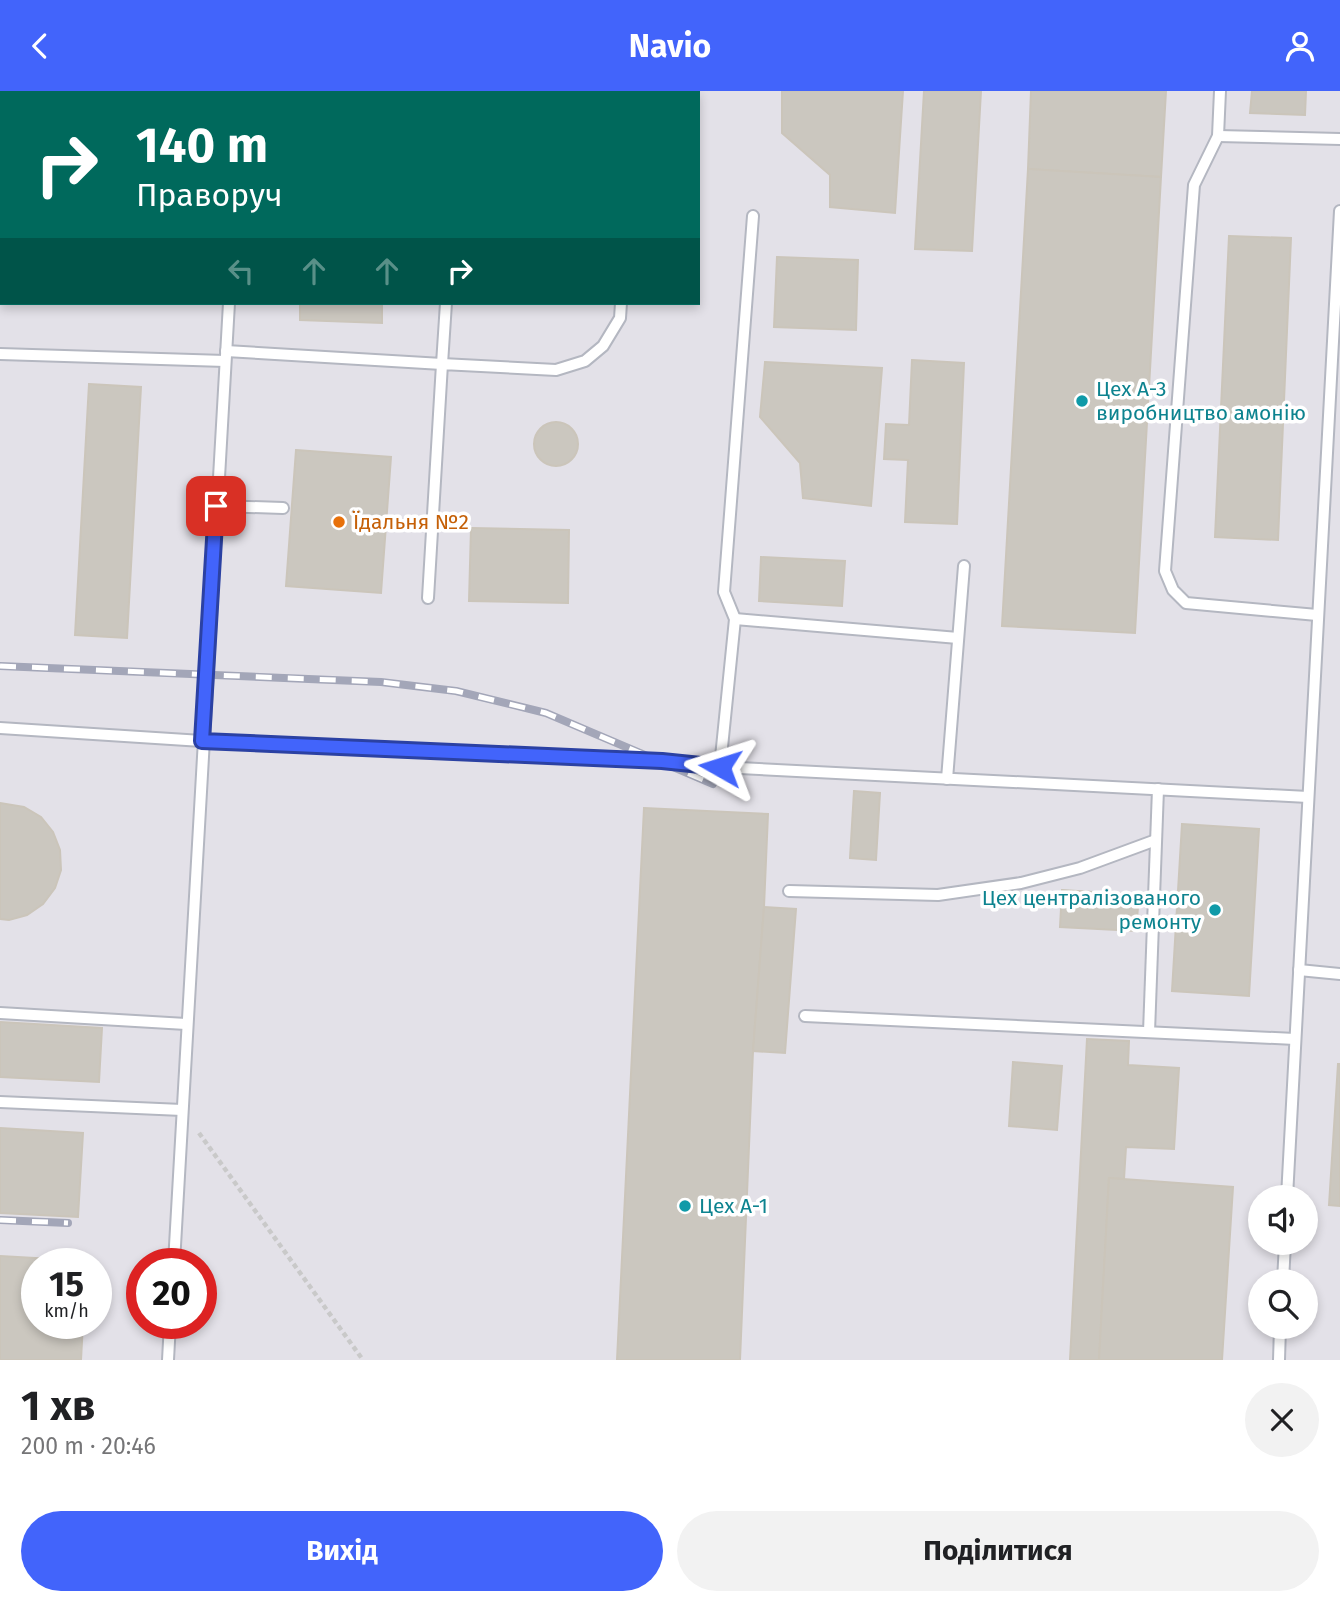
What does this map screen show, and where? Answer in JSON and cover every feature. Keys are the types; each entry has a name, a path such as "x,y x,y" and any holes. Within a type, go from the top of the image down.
{"lane":[{"path":"1220,91 1218,136 1194,185 1165,571 1172,590 1186,603 1317,615"},
{"path":"1218,136 1340,139"},
{"path":"1288,1185 1317,615 1336,344 1340,211"},
{"path":"720,767 735,619 724,592 752,216"},
{"path":"175,1248 229,305"},
{"path":"428,598 446,305"},
{"path":"0,354 225,356 556,370 585,361 603,346 620,318 621,305"},
{"path":"216,506 283,508"},
{"path":"947,779 964,566"},
{"path":"735,619 958,638"},
{"path":"0,728 202,741 662,761 720,767 1308,797"},
{"path":"1149,1032 1158,789"},
{"path":"789,891 938,895 1021,883 1080,868 1156,840"},
{"path":"1299,970 1340,974"},
{"path":"0,1013 186,1024"},
{"path":"805,1016 1296,1039"},
{"path":"0,1102 182,1110"},
{"path":"168,1360 169,1339"},
{"path":"1279,1360 1280,1339"}],"path":[{"path":"182,1110 363,1360"}],"shaded area":[{"path":"700,91 1340,91 1340,1360 0,1360 0,305 700,305"}],"building":[{"path":"782,91 903,91 895,213 830,207 830,175 782,133"},
{"path":"924,91 981,91 972,251 915,249"},
{"path":"1031,91 1166,91 1161,177 1028,169"},
{"path":"1252,91 1306,91 1305,115 1250,113"},
{"name":"Цех А-3 виробництво амонію","path":"1028,169 1161,177 1135,633 1002,626"},
{"path":"1229,236 1291,238 1278,540 1215,537"},
{"path":"777,257 858,260 856,330 774,327"},
{"path":"300,305 382,305 382,323 300,320"},
{"path":"912,360 964,363 957,524 905,522 908,460 884,459 886,424 909,425"},
{"path":"765,362 882,368 871,506 803,498 800,463 760,417"},
{"path":"89,384 141,387 127,638 75,635"},
{"path":"556,422 571,429 578,444 571,459 556,466 541,459 534,444 541,429"},
{"name":"Їдальня №2","path":"296,450 391,457 381,593 286,586"},
{"path":"471,528 569,530 568,603 469,601"},
{"path":"761,557 845,561 842,606 759,601"},
{"path":"854,791 880,793 876,860 850,858"},
{"path":"0,803 24,807 41,817 53,832 60,850 61,870 55,888 43,904 27,915 9,920 0,919"},
{"name":"Цех А-1","path":"644,808 768,814 753,1051 740,1360 617,1360"},
{"name":"Цех централізованого ремонту","path":"1182,824 1259,829 1249,996 1172,991"},
{"path":"1062,890 1139,895 1136,931 1060,927"},
{"path":"764,907 796,909 785,1053 753,1051"},
{"path":"0,1022 102,1028 99,1082 0,1077"},
{"path":"1087,1039 1129,1041 1128,1065 1179,1068 1174,1149 1126,1147 1124,1179 1109,1178 1099,1360 1070,1360"},
{"path":"1013,1062 1062,1066 1057,1130 1009,1126"},
{"path":"1340,1064 1340,1206 1329,1205"},
{"path":"0,1128 83,1133 78,1217 0,1213"},
{"path":"1109,1178 1233,1187 1222,1360 1099,1360"},
{"path":"0,1256 21,1257 21,1339 82,1339 81,1360 0,1360"}],"railway":[{"path":"0,666 381,682 456,691 546,713 713,784"},
{"path":"0,1220 68,1223"}],"place":[{"name":"Цех А-3 виробництво амонію","path":"1082,401"},
{"name":"Їдальня №2","path":"339,522"},
{"name":"Цех централізованого ремонту","path":"1215,910"},
{"name":"Цех А-1","path":"685,1206"}],"route":[{"path":"216,506 202,741 662,761 720,767"}]}
